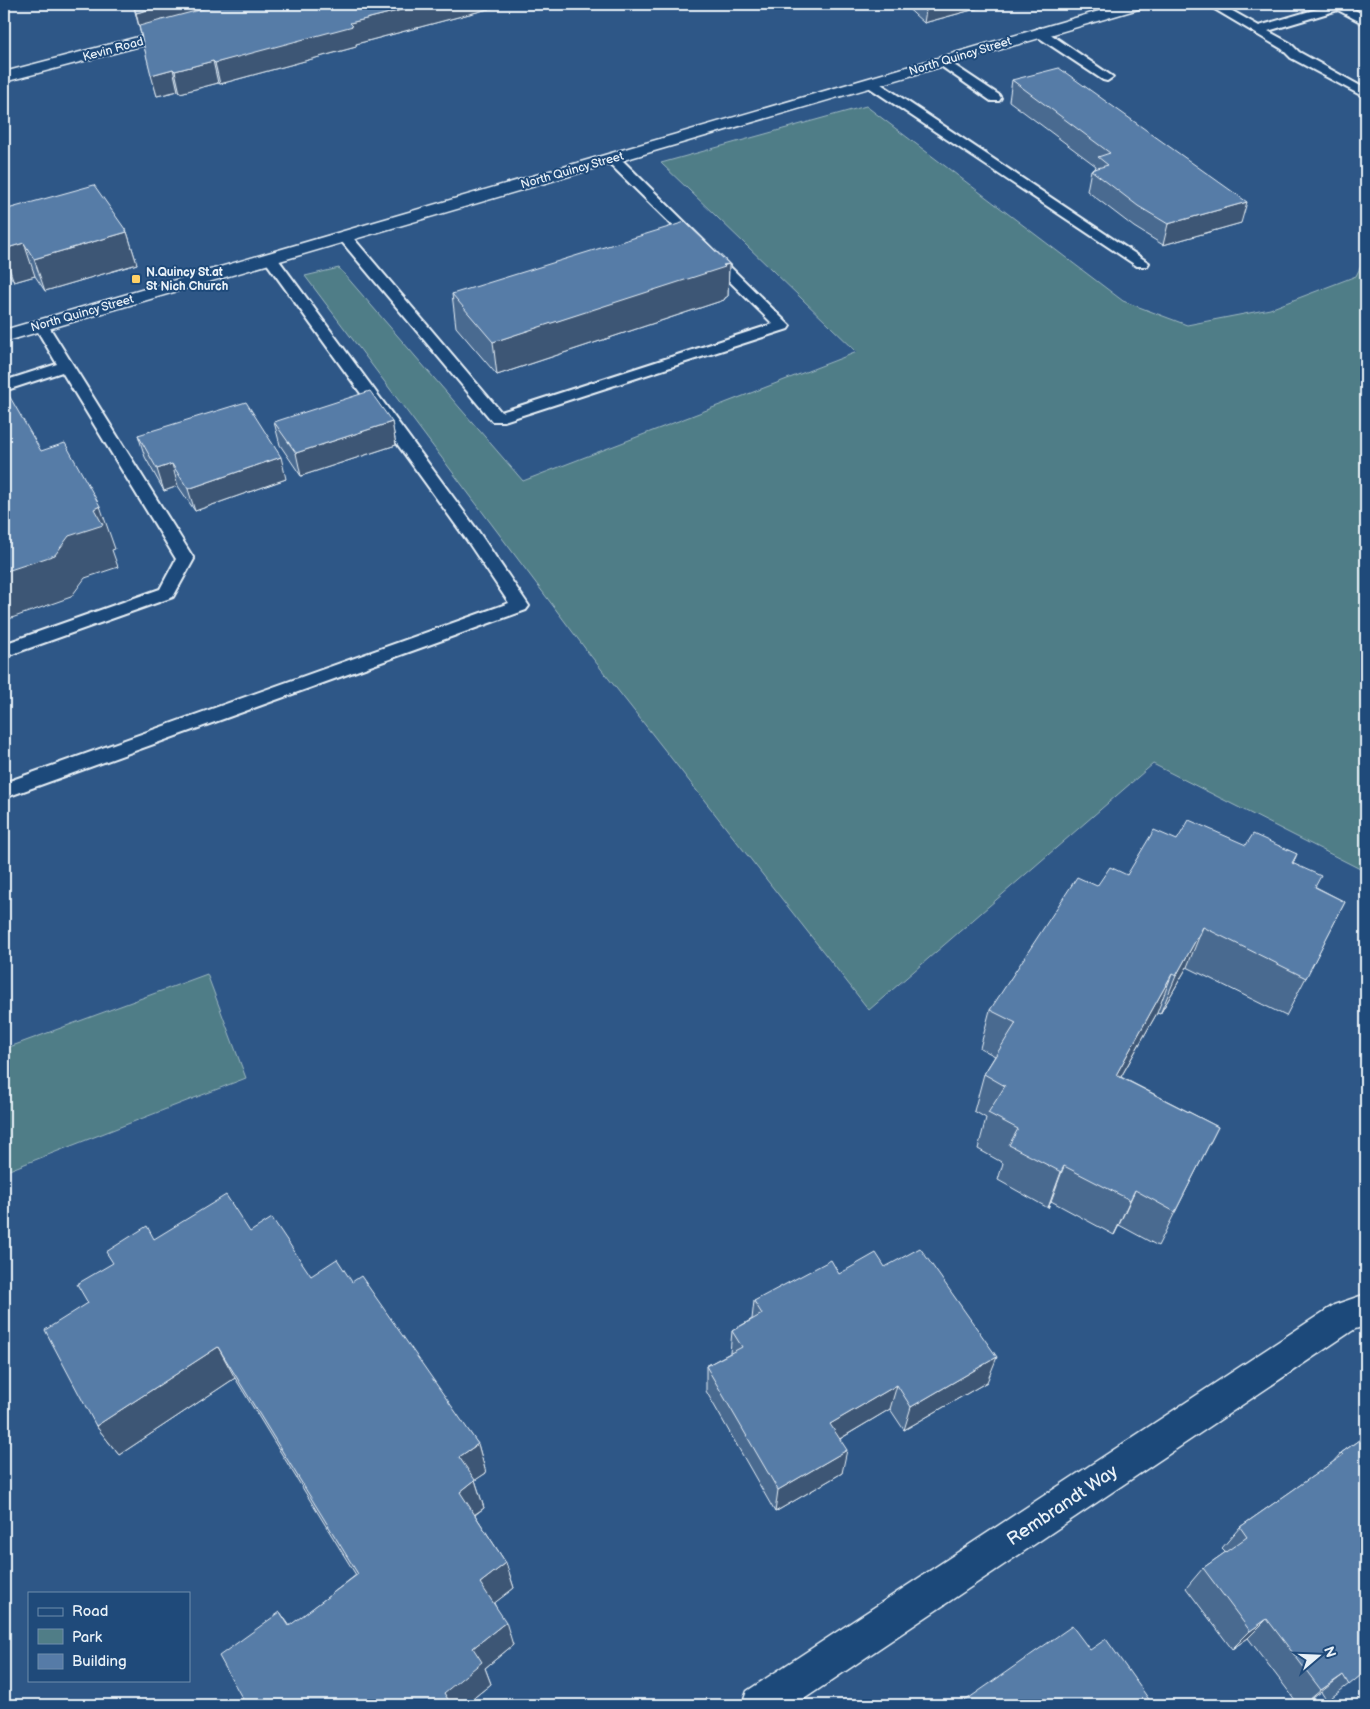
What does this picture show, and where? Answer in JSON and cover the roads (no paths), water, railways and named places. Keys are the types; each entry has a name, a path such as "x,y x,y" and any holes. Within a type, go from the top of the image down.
{"main road":[{"name":"North Quincy Street","path":"4,336 1139,4"},
{"name":"Kevin Road","path":"4,77 194,27"},
{"name":"Rembrandt Way","path":"761,1705 1346,1316 1366,1310"}],"lane":[{"path":"1212,4 1286,46 1294,55 1366,94"},
{"path":"1258,30 1339,6 1366,21"},
{"path":"1039,32 1106,77"},
{"path":"942,61 995,98"},
{"path":"871,83 1142,263"},
{"path":"344,236 498,418 783,326 612,158"},
{"path":"4,791 520,606 472,535 270,258"},
{"path":"4,651 167,593 185,559 41,325"},
{"path":"4,386 66,366"}],"place":[{"name":"N.Quincy St.at St Nich Church","path":"136,279"}]}
